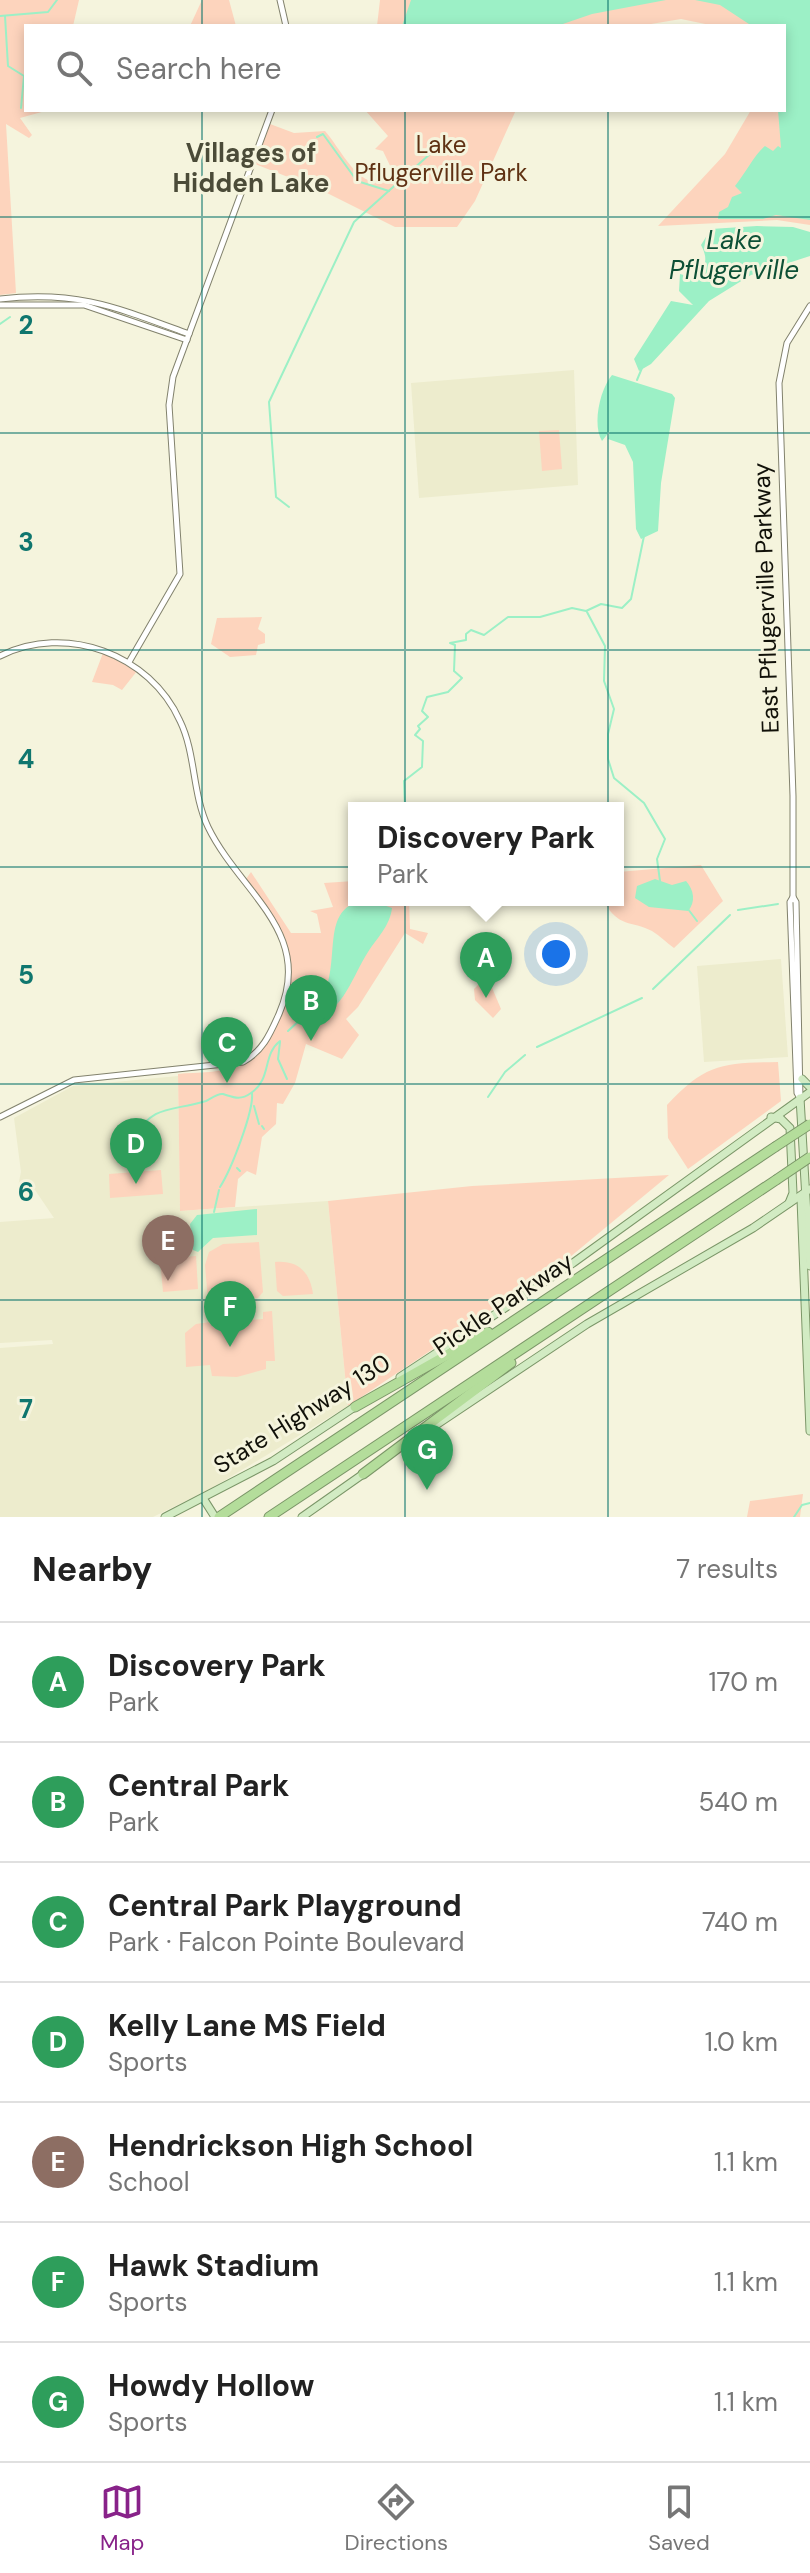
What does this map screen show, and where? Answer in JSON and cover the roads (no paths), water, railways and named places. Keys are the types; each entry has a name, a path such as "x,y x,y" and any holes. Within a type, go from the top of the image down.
{"highway":[{"name":"Pickle Parkway","path":"217,1517 810,1124"},
{"name":"Pickle Parkway","path":"269,1517 810,1157"},
{"path":"363,1474 613,1289"},
{"path":"355,1407 553,1295"}],"main road":[{"path":"802,1079 810,1090"},
{"name":"State Highway 130","path":"165,1517 273,1461 585,1255 810,1090"},
{"name":"East Pflugerville Parkway","path":"800,1098 810,1266"},
{"path":"771,1117 781,1119 790,1128 793,1193 788,1204"},
{"name":"East Pflugerville Parkway","path":"807,1191 801,1199 807,1283 810,1431"},
{"path":"302,1517 587,1324 807,1191"},
{"path":"788,1204 796,1206 802,1215"},
{"path":"203,1498 217,1517"}],"street":[{"path":"280,0 286,24"},
{"path":"129,662 180,574 169,396 271,112"},
{"path":"0,299 61,296 95,300 188,337"},
{"path":"0,305 84,305 188,337"},
{"name":"East Pflugerville Parkway","path":"800,1098 797,1093 790,902 793,897 793,796 779,383 787,343 810,306"},
{"path":"0,656 24,647 60,643 100,649 129,662 161,691 180,721 208,827 287,948 291,968 287,995 264,1044 243,1062 74,1080 0,1117"},
{"name":"East Pflugerville Parkway","path":"793,897 796,902 800,1009 800,1098"},
{"path":"792,967 800,1009"}],"water":[{"path":"411,0 666,0 592,14 563,24 403,24"},
{"name":"Lake Pflugerville","path":"695,0 810,0 810,220 776,215 763,219 718,219 719,212 728,207 732,197 742,193 735,186 761,150 765,146 773,151 778,146 781,148 778,112 786,112 786,24 749,24 720,5"},
{"name":"Lake Pflugerville","path":"793,227 810,232 810,256 751,275 709,301 651,364 639,371 634,359 671,301 693,305 679,291 680,274 691,277 703,267 705,255 701,245 711,229"},
{"path":"612,375 672,394 675,398 661,483 658,531 641,539 636,529 633,462 625,445 608,439 610,431 602,441 599,434 599,407"},
{"path":"655,879 672,885 686,881 693,896 688,911 649,907 635,898 637,886"},
{"path":"349,906 392,908 386,926 335,1006 315,1018 302,1018 318,1004 327,986 340,916"},
{"path":"257,1209 257,1235 213,1238 198,1252 193,1250 190,1224 197,1215"}],"waterway":[{"path":"0,16 48,12 57,0"},
{"path":"5,16 8,66 24,76 21,108"},
{"path":"317,137 323,134 357,181 389,191"},
{"path":"289,507 276,497 269,402 354,222 440,145"},
{"path":"0,324 10,317"},
{"path":"637,380 642,368"},
{"path":"405,802 404,781 422,767 423,741 415,735 420,729 418,726 428,717 422,711 427,697 448,692 462,678 454,671 455,645 450,643 466,640 466,634 471,630 484,635 508,617 540,617 572,608 586,611 601,604 622,608 631,599 644,536"},
{"path":"587,612 605,646 604,681 614,709 608,734 608,759 614,778 644,803 665,839 657,859 660,881"},
{"path":"738,910 778,904"},
{"path":"688,909 697,921"},
{"path":"653,989 730,915"},
{"path":"537,1047 642,998"},
{"path":"288,1031 302,1018"},
{"path":"132,1138 149,1119 164,1110 206,1101 221,1094 240,1098 251,1093 262,1081 271,1053 280,1041"},
{"path":"280,1042 278,1059 287,1079"},
{"path":"488,1097 505,1072 525,1055"},
{"path":"220,1187 241,1140 252,1093"},
{"path":"254,1106 259,1124"},
{"path":"237,1168 240,1171"},
{"path":"214,1212 219,1190"},
{"path":"794,1517 802,1505 810,1503"}],"place":[{"name":"Discovery Park","path":"486,998"},
{"name":"Central Park","path":"311,1041"},
{"name":"Central Park Playground","path":"227,1083"},
{"name":"Kelly Lane MS Field","path":"136,1184"},
{"name":"Hendrickson High School","path":"168,1281"},
{"name":"Hawk Stadium","path":"230,1347"},
{"name":"Howdy Hollow","path":"427,1490"}],"district":[{"name":"Villages of Hidden Lake","path":"251,168"}],"park label":[{"name":"Lake Pflugerville Park","path":"441,159"}]}
